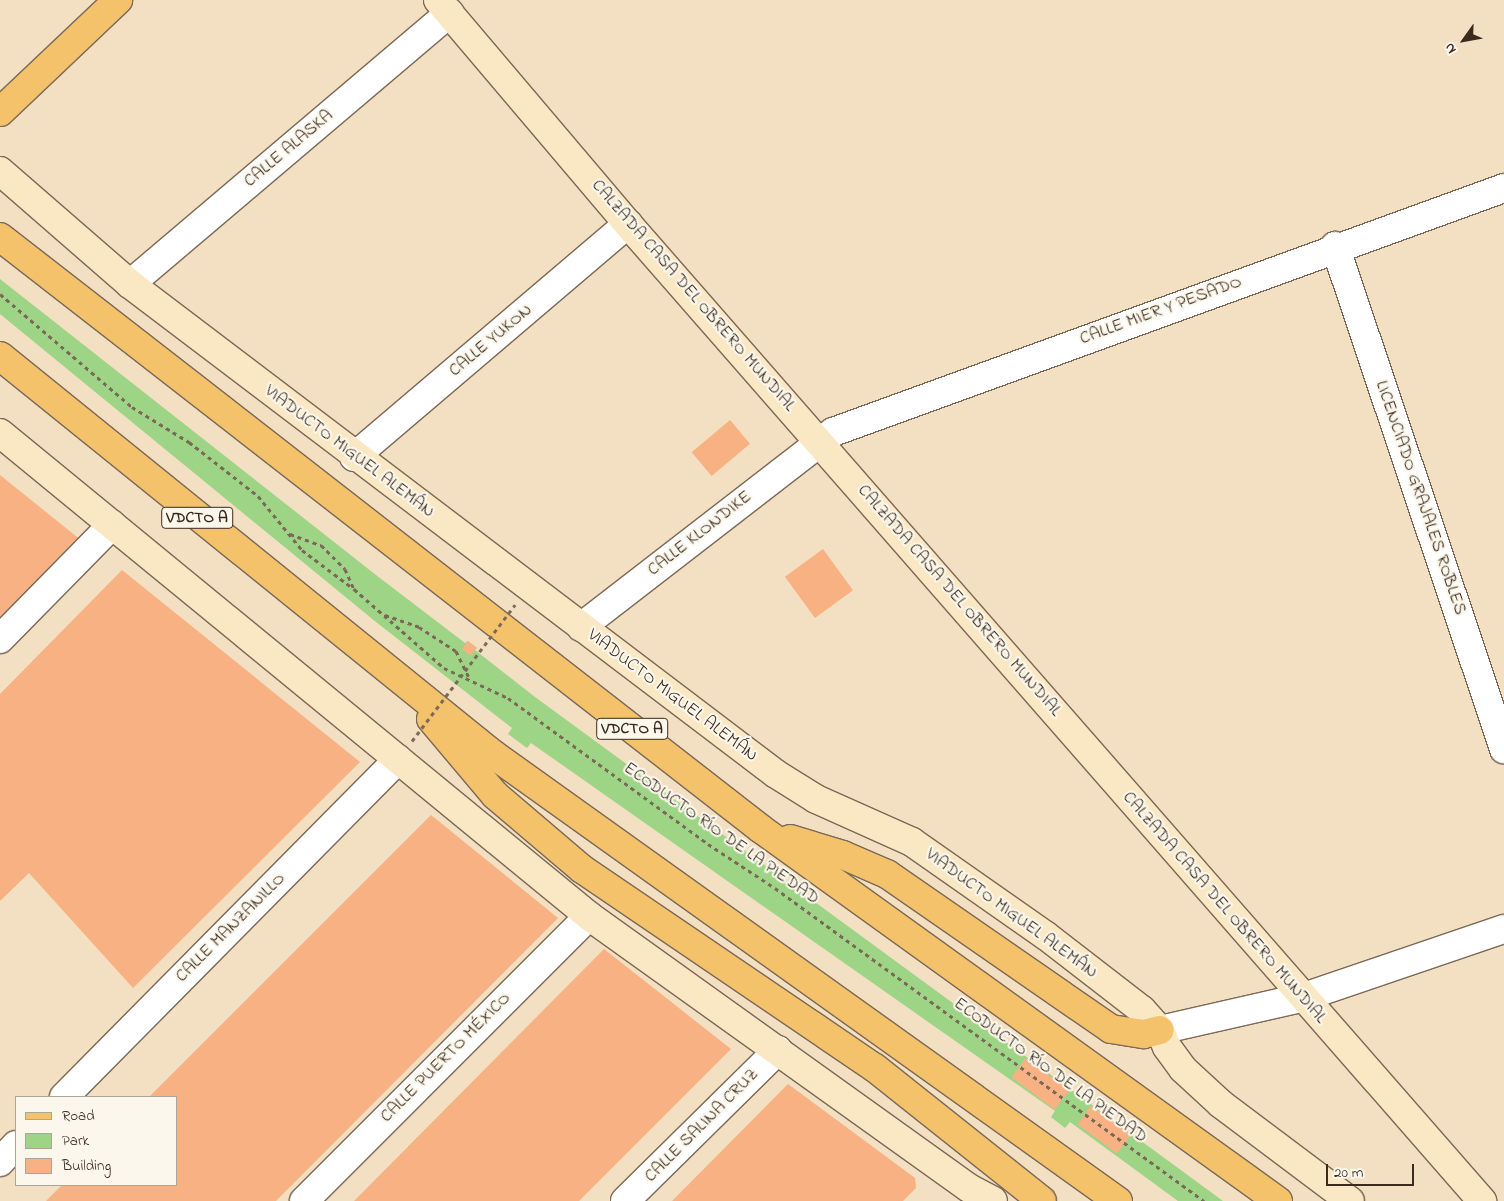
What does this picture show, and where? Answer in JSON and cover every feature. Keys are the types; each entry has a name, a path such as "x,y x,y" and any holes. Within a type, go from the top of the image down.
{"main road":[{"path":"0,112 118,0"},
{"name":"CALZADA CASA DEL OBRERO MUNDIAL","path":"443,7 628,224 820,441 1301,998 1482,1201"},
{"name":"VIADUCTO MIGUEL ALEMÁN","path":"0,171 130,284 354,457 776,774 816,799 912,842 1045,935 1142,1010 1160,1030 1174,1058 1221,1104 1350,1201"},
{"path":"0,191 43,208"},
{"name":"VDCTO A","path":"0,237 761,829 1278,1201"},
{"name":"VDCTO A","path":"0,356 395,678 494,755 1118,1201"},
{"path":"0,433 112,525 405,750 589,916 778,1050 963,1194 993,1201"},
{"path":"395,678 470,767 538,835 582,869 875,1068 1042,1201"},
{"path":"761,829 843,855 887,874 1111,1029 1144,1034 1160,1030"}],"street":[{"name":"CALLE ALASKA","path":"130,284 443,7"},
{"name":"CALLE MIER Y PESADO","path":"820,441 833,432 1335,246 1504,188"},
{"name":"CALLE YUKON","path":"354,457 628,224"},
{"name":"LICENCIADO GRAJALES ROBLES","path":"1335,246 1504,749"},
{"name":"CALLE KLONDIKE","path":"581,627 820,441"},
{"path":"0,639 112,525"},
{"name":"CALLE MANZANILLO","path":"65,1096 405,750"},
{"name":"CALLE PUERTO MÉXICO","path":"304,1201 589,916"},
{"path":"1160,1030 1301,998 1504,929"},
{"name":"CALLE SALINA CRUZ","path":"625,1201 778,1050"},
{"path":"0,1162 15,1146"}],"path":[{"name":"ECODUCTO RÍO DE LA PIEDAD","path":"0,294 132,407 189,442 258,496 302,550 383,614 444,668 508,698 708,844 775,888 1204,1201"},
{"path":"288,533 321,545 345,569 354,590"},
{"path":"405,750 515,605"},
{"path":"383,614 419,628 456,651 470,680"}],"green space":[{"path":"0,279 376,575 465,643 468,641 477,648 475,650 535,697 1223,1201 1178,1201 1070,1122 1065,1128 1051,1117 1055,1111 531,743 527,748 508,734 512,728 376,622 0,314"}],"building":[{"path":"730,420 750,444 712,476 692,452"},
{"path":"0,475 82,541 0,622"},
{"path":"823,549 853,590 815,618 785,577"},
{"path":"122,570 360,762 133,988 29,873 0,901 0,694"},
{"path":"468,641 477,648 471,656 462,649"},
{"path":"431,815 558,918 276,1201 46,1201 61,1186 178,1186 178,1096 150,1096"},
{"path":"604,949 731,1049 579,1201 354,1201"},
{"path":"1026,1058 1069,1090 1055,1110 1012,1077"},
{"path":"788,1084 915,1178 916,1188 903,1201 672,1201"},
{"path":"1091,1106 1131,1135 1117,1153 1077,1125"}]}
